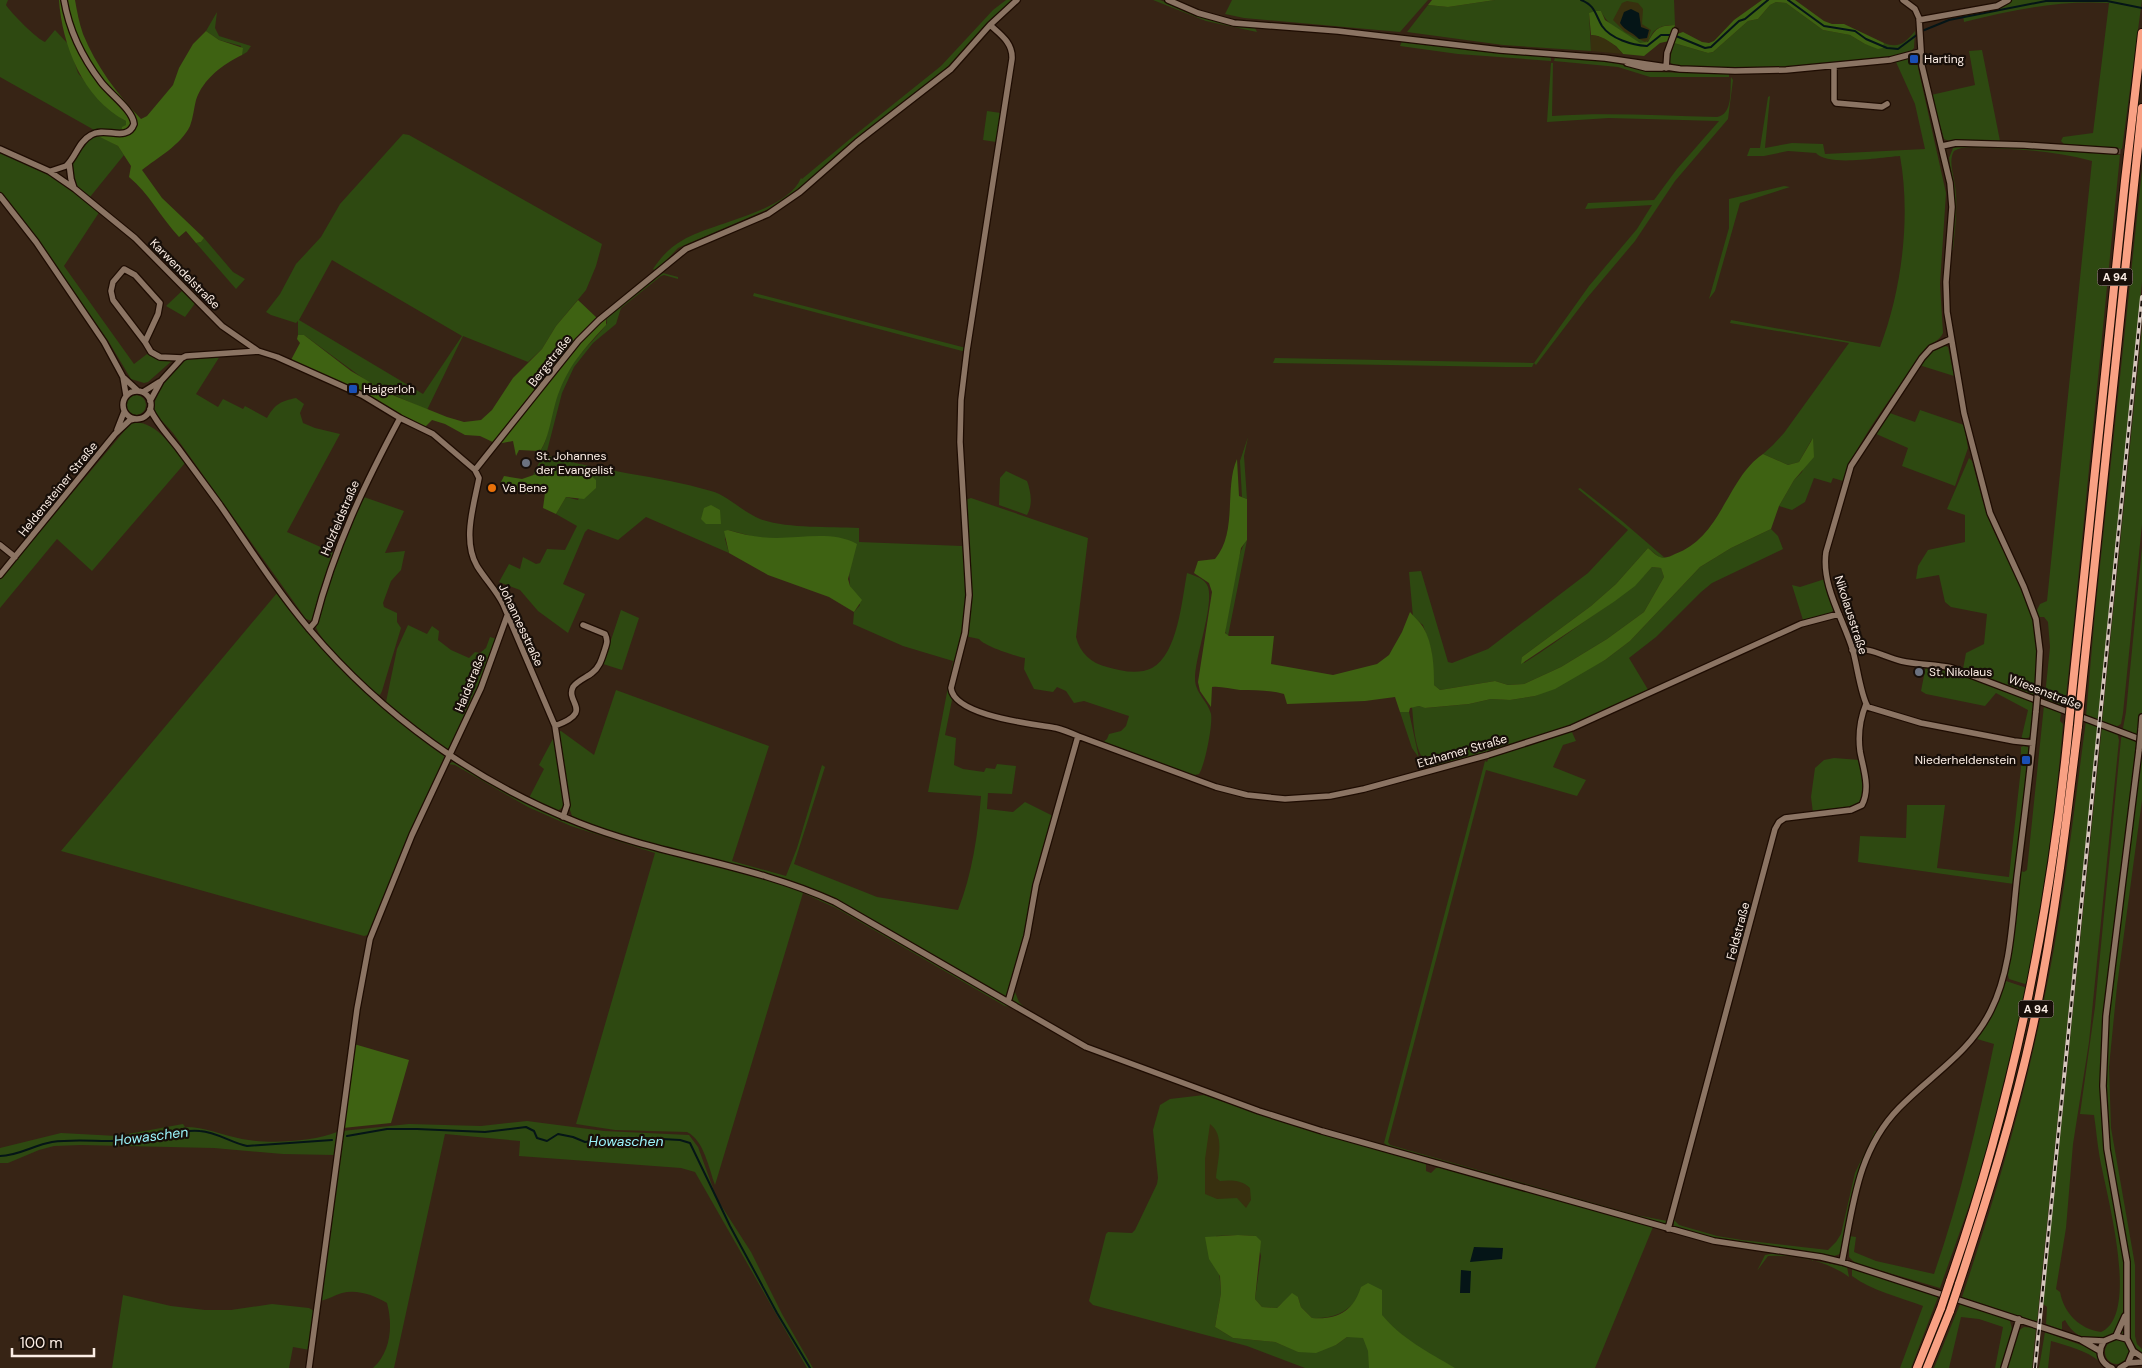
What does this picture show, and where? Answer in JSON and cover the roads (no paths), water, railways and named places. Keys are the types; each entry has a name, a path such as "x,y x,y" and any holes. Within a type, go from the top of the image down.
{"highway":[{"name":"A 94","path":"1917,1368 1950,1281 1984,1177 2024,1025 2051,876 2142,33"},
{"name":"A 94","path":"1927,1368 1950,1311 2000,1155 2032,1027 2054,909 2078,726 2142,108"}],"street":[{"path":"49,170 61,169 69,163 82,142 91,134 106,132 124,134 130,131 134,124 131,114 102,84 82,54 70,25 64,0"},
{"name":"Bergstraße","path":"475,470 578,340 599,320 686,249 768,214 795,196 858,142 951,69 990,25 1017,0"},
{"path":"1168,0 1198,13 1234,23 1338,31 1500,50 1612,59 1646,68 1771,71 1890,60 1920,52"},
{"path":"1842,1262 1858,1180 1872,1144 1898,1109 1969,1044 1986,1021 1999,991 2005,969 2012,923 2033,743 2040,651 2036,619 2024,586 1993,522 1984,496 1964,413 1946,297 1952,200 1948,170 1926,85 1920,52 1919,24 1915,8 1903,0"},
{"path":"1919,24 1997,6 2008,0"},
{"name":"Etzhamer Straße","path":"990,25 1008,41 1012,50 1012,59 961,400 960,442 969,595 965,633 951,688 952,695 957,700 991,716 1053,728 1232,792 1278,799 1330,796 1364,789 1488,755 1572,728 1801,624 1839,614"},
{"path":"1666,68 1667,53 1675,31"},
{"path":"1834,66 1834,100 1836,103 1882,107 1887,104"},
{"path":"1942,146 1956,143 2115,151"},
{"name":"Karwendelstraße","path":"0,149 49,170 75,189 136,238 233,336 258,351"},
{"path":"69,163 71,179 75,189"},
{"path":"0,196 36,242 90,320 122,377 126,396 123,402 124,412 115,434"},
{"path":"145,342 158,314 160,303 135,275 124,269 113,282 111,296 154,355 182,358"},
{"name":"Nikolausstraße","path":"1866,704 1852,650 1829,586 1825,556 1851,466 1922,358 1931,348 1951,339"},
{"path":"475,470 432,434 352,391 277,357 258,351 186,356 161,381 150,401 150,409 158,424 191,465 309,629 378,700 449,756 504,789 564,817 636,843 800,886 835,902 1073,1040 1102,1054 1260,1111 1322,1131 1668,1229 1727,1243 1821,1257 1842,1262 2081,1340 2100,1351"},
{"path":"122,377 150,401"},
{"path":"126,396 161,381"},
{"path":"115,434 130,420 145,416 150,409"},
{"path":"124,412 137,419 158,424"},
{"name":"Holzfeldstraße","path":"309,629 315,622 330,567 360,494 400,418"},
{"name":"Heldensteiner Straße","path":"0,575 115,434"},
{"name":"Johannesstraße","path":"475,470 479,478 471,515 471,546 477,565 498,594 555,726 567,805 564,817"},
{"path":"0,545 15,557"},
{"name":"Haidstraße","path":"309,1368 356,1018 367,951 412,835 481,688 507,616"},
{"path":"555,726 568,720 576,713 577,707 572,693 574,687 596,669 607,643 605,634 583,625"},
{"name":"Wiesenstraße","path":"1852,650 1866,649 1903,662 1935,664 1952,668 2142,740"},
{"path":"1866,704 1871,709 1905,719 2014,741 2033,743"},
{"name":"Feldstraße","path":"1668,1229 1692,1146 1775,829 1779,822 1785,818 1851,810 1862,804 1865,796 1866,780 1859,740 1861,718 1866,704"},
{"path":"2142,717 2106,1016 2103,1086 2107,1149 2127,1262 2127,1340 2133,1351 2142,1357"},
{"path":"1008,1002 1027,936 1036,885 1078,736"},
{"path":"2116,1336 2127,1312"},
{"path":"2004,1368 2019,1320"},
{"path":"2081,1340 2104,1341 2116,1336 2127,1340"},
{"path":"2104,1341 2100,1351 2103,1362 2112,1368"},
{"path":"2128,1363 2133,1351"},
{"path":"2120,1368 2128,1363 2142,1362"}],"waterway":[{"path":"1581,0 1592,7 1606,31 1622,40 1647,46 1661,35 1671,35"},
{"path":"1676,36 1705,48 1711,47 1739,21 1745,19 1768,0"},
{"path":"1788,0 1824,26 1855,31 1866,39 1887,48 1898,49 1918,34"},
{"path":"1922,31 1949,20 2046,1 2107,1 2142,8"},
{"name":"Howaschen","path":"347,1136 387,1129 485,1132 526,1127 534,1131 537,1138 547,1141 558,1134 585,1142 615,1138 643,1138 680,1140 690,1143 730,1226 777,1313 810,1368"},
{"name":"Howaschen","path":"0,1156 7,1156 52,1142 132,1140 174,1132 191,1131 212,1133 247,1146 332,1140"}],"tunnel":[{"path":"2115,151 2142,153"}],"railway":[{"path":"2035,1368 2142,297"}],"place":[{"name":"Harting","path":"1914,59"},
{"name":"Haigerloh","path":"353,389"},
{"name":"St. Johannes der Evangelist","path":"526,463"},
{"name":"Va Bene","path":"492,488"},
{"name":"St. Nikolaus","path":"1919,672"},
{"name":"Niederheldenstein","path":"2026,760"}]}
